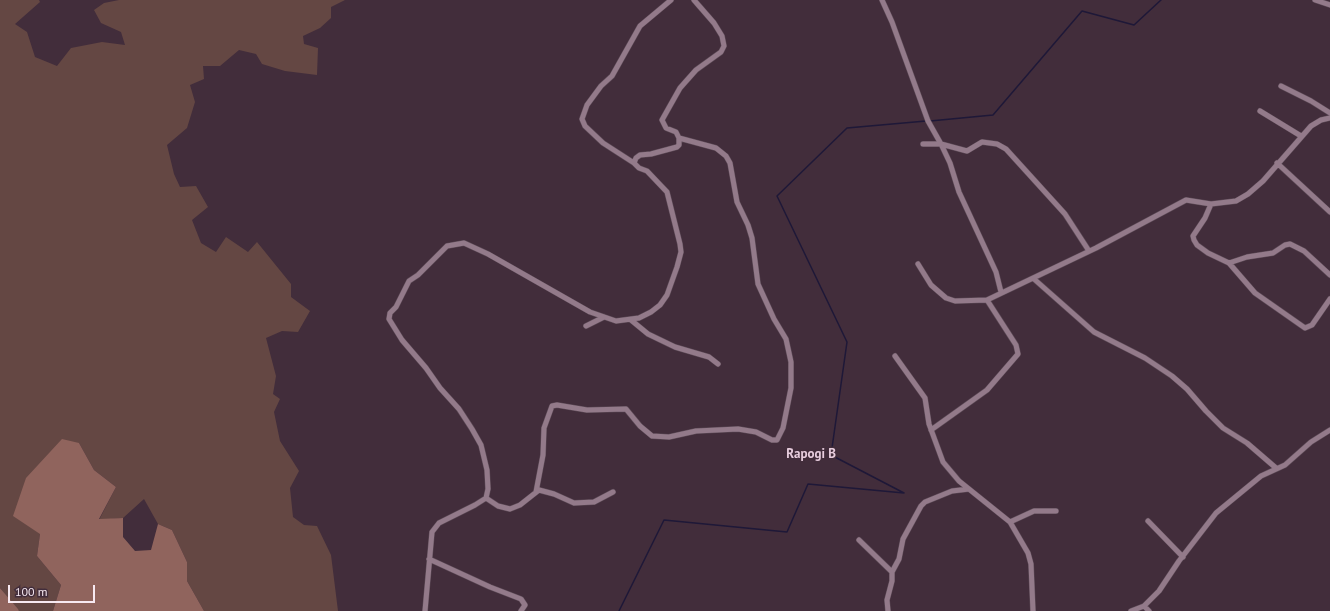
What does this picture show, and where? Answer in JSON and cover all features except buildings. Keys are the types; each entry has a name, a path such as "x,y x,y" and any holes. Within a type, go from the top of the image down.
{"street":[{"path":"425,611 432,532 439,523 475,506 486,498 488,489 487,470 481,444 459,409 416,358 389,319 390,313 396,307 409,280 418,275 447,246 464,243 488,254 590,312 616,321 639,318 652,312 660,305 667,295 681,252 667,192 647,171 639,168 634,163 603,143 585,126 582,119 586,105 601,86 612,76 640,26 671,0"},
{"path":"634,163 640,154 651,154 679,145 679,138 676,132 666,128 662,120 680,88 696,70 721,52 724,46 722,36 714,23 694,0"},
{"path":"882,0 892,22 928,121 950,163 959,192 996,272 1001,292"},
{"path":"1315,0 1330,5"},
{"path":"1281,86 1312,101 1330,113"},
{"path":"1260,111 1301,136"},
{"path":"918,264 931,285 946,298 955,301 987,300 1001,292 1034,279 1132,230 1186,200 1211,204 1236,201 1248,194 1311,126 1321,120 1330,118"},
{"path":"536,492 543,455 544,428 552,406 557,405 587,410 626,409 640,426 652,436 669,437 696,431 738,429 756,432 772,440 777,440 783,428 791,388 791,362 786,339 774,319 758,284 752,238 748,225 736,202 730,163 726,156 716,148 679,138"},
{"path":"924,144 941,144 967,151 982,142 997,144 1006,149 1065,214 1090,251"},
{"path":"1277,163 1330,212"},
{"path":"1211,204 1205,218 1193,236 1194,240 1197,245 1208,253 1229,262 1255,293 1305,328 1312,326 1330,299"},
{"path":"1229,262 1247,257 1273,253 1285,245 1290,244 1304,251 1321,269 1330,275"},
{"path":"1034,279 1094,332 1135,352 1172,376 1187,388 1206,412 1223,428 1247,442 1276,468"},
{"path":"931,430 988,390 1018,354 1016,345 987,300"},
{"path":"586,326 604,317"},
{"path":"631,320 648,334 674,347 709,357 718,364"},
{"path":"894,356 925,398 931,430 943,462 952,474 1010,522 1028,553 1031,564 1033,611"},
{"path":"1131,611 1144,606 1159,591 1216,513 1261,476 1276,468 1286,465 1311,442 1330,430"},
{"path":"888,611 886,600 892,581 892,572 899,559 903,539 921,506 925,502 952,491 969,489"},
{"path":"486,498 498,506 510,509 520,505 536,492 543,491 574,503 594,502 613,492"},
{"path":"1010,522 1034,511 1056,511"},
{"path":"1148,521 1183,557"},
{"path":"858,540 892,572"},
{"path":"429,559 490,588 521,599 525,605 521,611"},
{"path":"1144,606 1149,611"}],"shaded area":[{"path":"0,0 39,0 40,2 15,24 27,32 35,57 57,66 71,48 102,42 125,45 121,32 101,23 94,10 104,3 119,0 345,0 331,7 331,18 320,28 303,36 304,44 318,48 317,75 285,71 262,64 256,54 239,50 220,66 203,66 204,79 190,85 195,102 187,128 167,145 174,174 180,187 196,186 208,207 192,220 201,243 216,252 226,237 248,252 257,242 291,284 291,297 310,311 298,332 282,331 266,338 276,376 273,394 280,399 274,412 280,441 299,471 290,488 293,517 304,525 317,526 331,555 338,611 204,611 187,581 187,562 172,530 158,524 144,499 123,518 99,520 116,487 94,470 79,443 40,534 37,556 61,585 53,611 19,611 0,588"},
{"path":"62,439 79,443 94,470 116,487 99,519 123,518 123,537 135,551 151,550 158,524 172,530 187,562 187,581 204,611 53,611 61,585 37,556 40,534 13,516 26,478"},
{"path":"0,588 18,609 19,611 0,611"}],"waterway":[{"path":"930,121 993,115 1082,11 1134,25 1161,0"},
{"path":"619,611 664,520 787,532 808,484 904,493 831,455 847,342 777,196 847,128 926,121"}],"district":[{"name":"Rapogi B","path":"811,454"}]}
